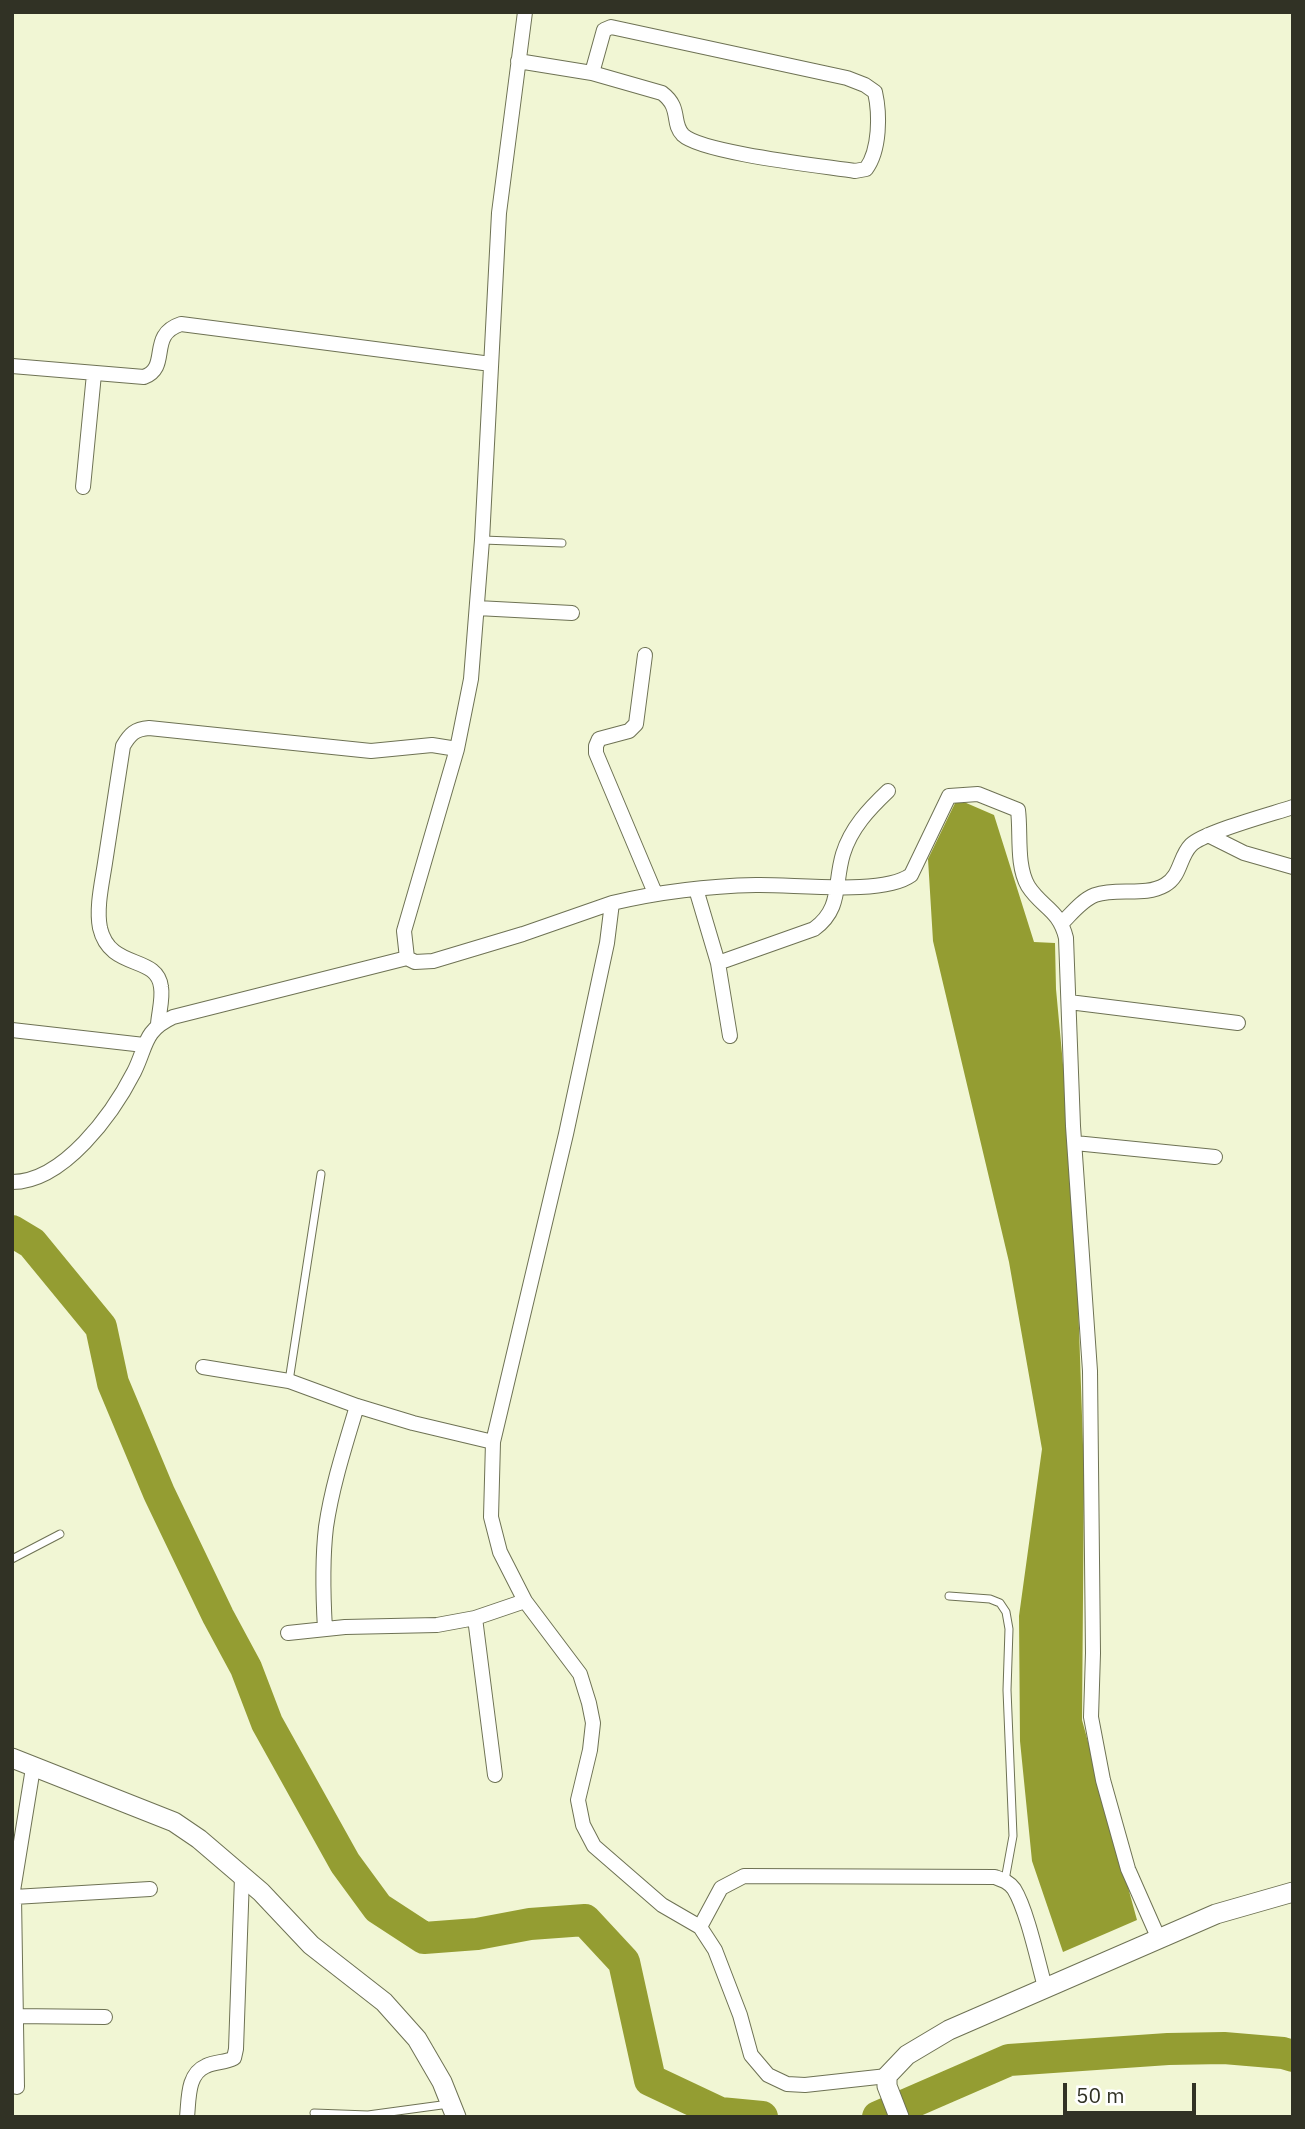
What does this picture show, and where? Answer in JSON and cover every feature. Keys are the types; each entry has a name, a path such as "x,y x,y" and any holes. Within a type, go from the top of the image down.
{"street":[{"path":"407,958 404,931 457,749 471,679 482,540 499,213 524,12"},
{"path":"517,61 592,73 662,93 676,109 678,126 683,135 696,142 745,155 855,171 866,169 872,160 877,104 875,92 848,78 611,27 604,30 592,73"},
{"path":"12,366 144,377 152,374 156,367 164,334 170,328 181,324 491,364"},
{"path":"83,487 94,374"},
{"path":"477,608 572,613"},
{"path":"645,655 636,724 629,731 599,739 596,752 655,893"},
{"path":"12,1182 25,1182 49,1172 78,1149 114,1108 136,1069 144,1045 158,1024 161,987 158,976 148,966 114,954 106,944 100,926 101,895 123,746 130,734 149,728 371,751 432,745 457,749"},
{"path":"718,962 814,929 827,920 833,909 843,853 850,836 865,813 888,791"},
{"path":"158,1024 173,1017 407,958 415,962 433,961 612,903 655,893 757,884 836,887 902,881 911,875 949,796 978,794 1018,810 1022,866 1027,885 1062,923 1066,939 1075,1143 1090,1371 1093,1653 1091,1717 1103,1780 1151,1941"},
{"path":"1062,923 1079,905 1094,896 1107,892 1154,890 1167,884 1177,874 1182,858 1191,844 1208,835 1293,807"},
{"path":"1208,835 1244,853 1293,867"},
{"path":"696,889 718,962 730,1036"},
{"path":"612,903 607,943 566,1134 493,1442 491,1517 500,1552 525,1601 580,1674 593,1723 590,1750 578,1800 583,1825 594,1846 662,1905 700,1927 715,1950 740,2015 751,2054 768,2075 787,2084 887,2081 907,2055 949,2030 1216,1914 1293,1892"},
{"path":"1069,1002 1238,1023"},
{"path":"12,1030 144,1045"},
{"path":"1075,1143 1215,1157"},
{"path":"203,1367 289,1381 412,1423 493,1442"},
{"path":"325,1629 323,1568 326,1525 356,1406"},
{"path":"288,1633 437,1625 475,1618 525,1601"},
{"path":"475,1618 495,1775"},
{"path":"12,1758 174,1822 199,1839 261,1892 310,1945 384,2002 417,2039 442,2082 453,2110"},
{"path":"17,2087 13,1897 33,1768"},
{"path":"700,1927 721,1888 744,1876 983,1877 1005,1880 1013,1888 1020,1902 1053,1984"},
{"path":"187,2117 191,2082 198,2072 206,2066 227,2062 234,2057 236,2049 242,1877"},
{"path":"13,1897 150,1889"},
{"path":"14,2015 104,2017"},
{"path":"887,2081 900,2117"}],"lane":[{"path":"482,540 562,543"},
{"path":"289,1381 321,1174"},
{"path":"12,1559 60,1534"},
{"path":"949,1596 990,1599 1000,1602 1006,1612 1009,1629 1007,1690 1013,1836 1005,1880"},
{"path":"314,2113 369,2115 453,2110"}],"shaded area":[{"path":"957,799 994,815 1034,942 1055,943 1056,989 1074,1183 1084,1474 1082,1720 1137,1920 1063,1952 1032,1861 1020,1741 1019,1616 1042,1449 1009,1262 933,941 928,859"}],"waterway":[{"path":"12,1231 32,1243 101,1327 113,1383 159,1493 246,1668 267,1723 345,1863 378,1908 424,1938 477,1934 530,1924 585,1920 624,1962 650,2080 720,2113 762,2117"},
{"path":"878,2117 1009,2060 1168,2049 1224,2048 1293,2056"}]}
